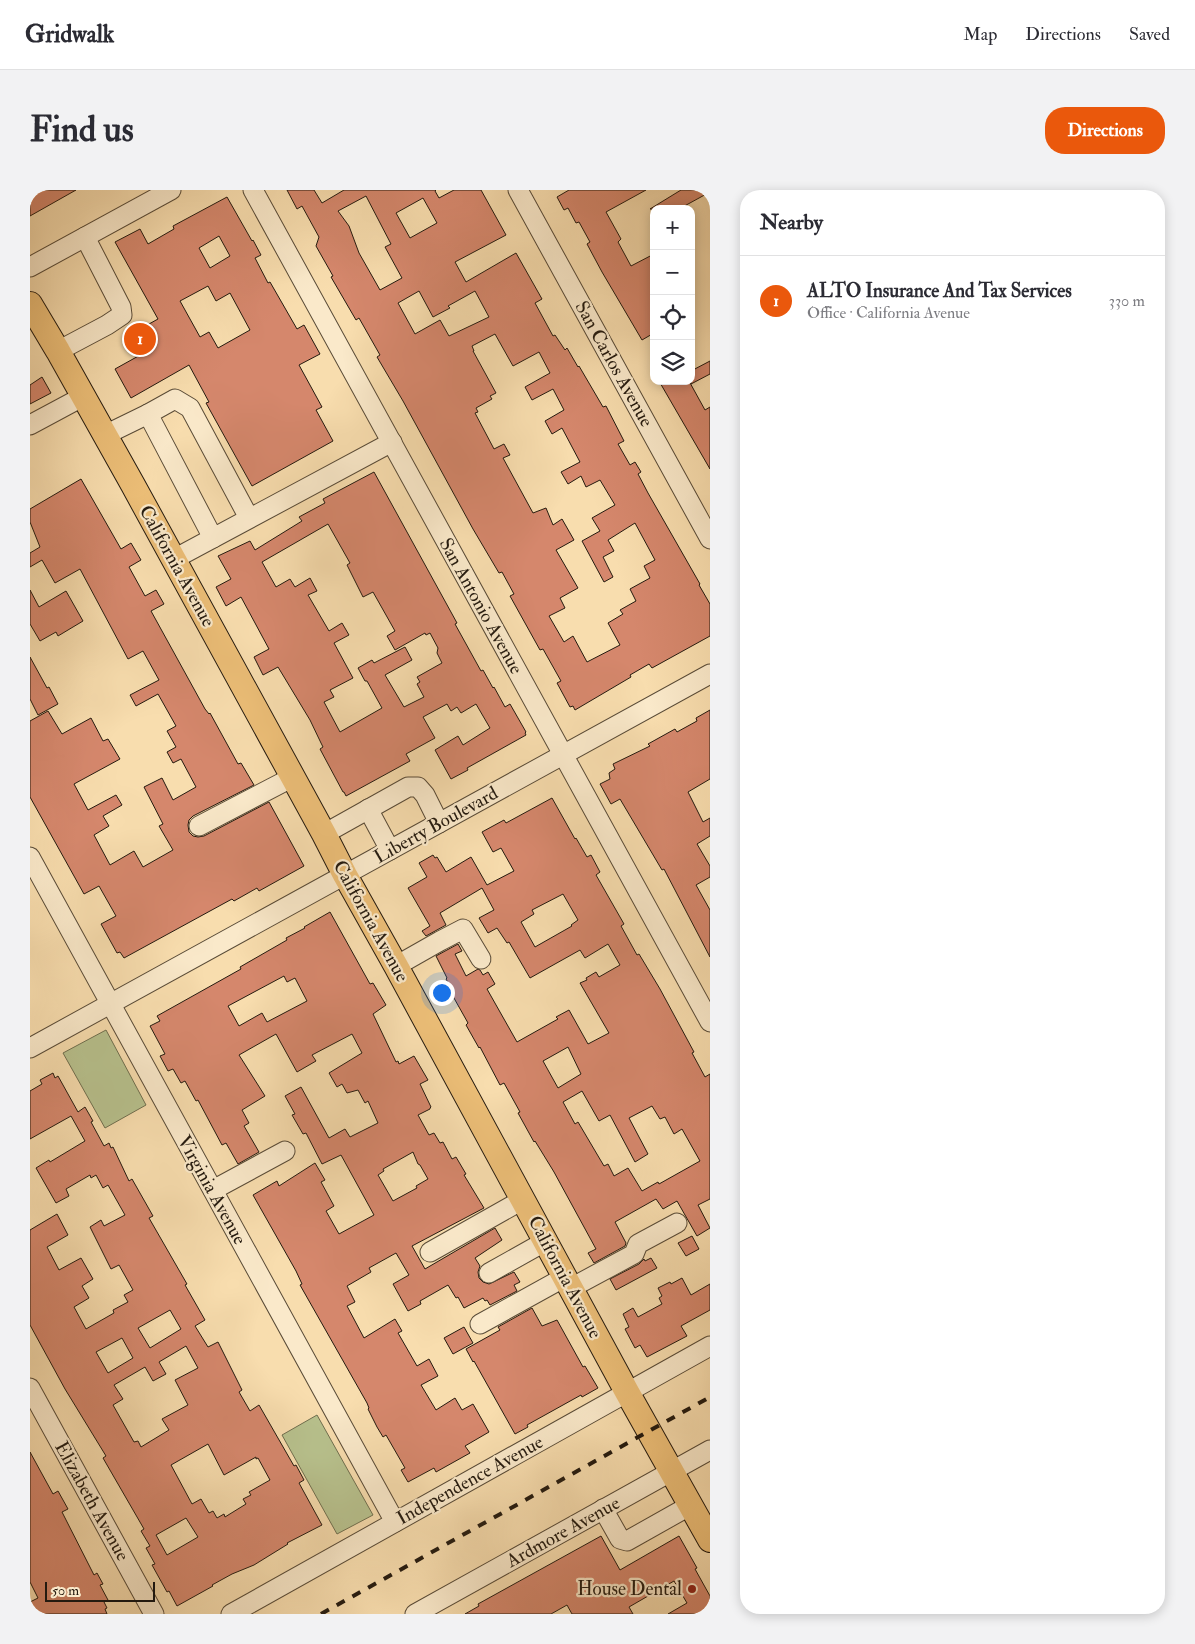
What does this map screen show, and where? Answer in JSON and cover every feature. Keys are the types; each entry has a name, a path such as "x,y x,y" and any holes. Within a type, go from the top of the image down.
{"main road":[{"name":"California Avenue","path":"30,304 84,396 174,559 345,875 524,1199 627,1392 710,1540"}],"street":[{"path":"30,267 171,190"},
{"name":"San Antonio Avenue","path":"253,190 710,1022"},
{"name":"San Carlos Avenue","path":"518,190 710,539"},
{"path":"58,351 107,325 122,314 121,306 85,237"},
{"path":"30,425 84,396"},
{"path":"105,435 175,399 190,408 249,518"},
{"path":"148,414 213,538"},
{"path":"174,559 392,442"},
{"name":"Liberty Boulevard","path":"30,1048 710,674"},
{"path":"199,826 293,777"},
{"path":"324,834 408,787 418,787 425,795 439,823"},
{"path":"368,810 390,850"},
{"name":"Virginia Avenue","path":"30,857 395,1522"},
{"path":"396,966 463,929 481,960"},
{"path":"213,1190 285,1151"},
{"path":"430,1252 524,1199"},
{"path":"480,1324 568,1282 634,1254 638,1244 677,1223"},
{"path":"489,1273 546,1241"},
{"name":"Independence Avenue","path":"230,1614 710,1346"},
{"name":"Elizabeth Avenue","path":"30,1388 154,1614"},
{"name":"Ardmore Avenue","path":"416,1614 443,1607 603,1509 710,1450"},
{"path":"603,1509 620,1539 627,1541 690,1505"}],"green space":[{"path":"106,1030 146,1105 105,1128 63,1053"},
{"path":"317,1415 373,1515 337,1534 282,1435"}],"building":[{"path":"30,190 76,190 30,216"},
{"path":"287,190 314,190 322,203 344,190 436,190 439,198 454,190 481,190 506,235 455,262 466,282 516,253 542,299 535,303 553,336 555,335 565,350 567,348 603,407 606,406 624,441 618,444 630,465 635,462 641,472 638,474 648,493 700,584 710,604 710,636 652,668 649,664 630,675 631,677 575,710 573,706 570,707 557,683 561,681 543,649 540,650 510,596 514,594 502,572 499,573 473,529 377,357 380,355 359,318 356,320 331,277 333,276 316,246 319,237 302,206 297,209","holes":["366,196 391,244 385,247 402,278 380,290 359,253 349,226 338,211","423,198 437,223 410,238 396,213","419,291 433,317 475,291 489,317 449,336 440,320 415,334 398,303","495,334 513,366 539,352 550,373 525,387 532,400 553,389 564,410 545,421 552,434 562,428 580,462 561,472 568,484 581,476 586,487 600,480 615,505 592,518 600,531 582,541 604,582 613,577 603,557 614,551 608,540 635,523 655,560 644,566 650,578 630,589 636,601 620,610 623,614 608,623 620,645 587,662 573,636 564,642 549,616 565,608 560,598 578,588 556,550 574,540 562,519 553,525 546,508 533,513 503,458 510,455 504,444 494,449 475,413 478,412 476,408 492,399 490,396 496,393 472,346"]},
{"path":"569,190 646,190 606,212 621,239 618,242 631,266 650,256 650,335 642,340 587,244 590,242 579,222 576,223 568,208 564,210 557,197"},
{"path":"681,190 710,190 710,192 686,205 657,205"},
{"path":"227,197 261,255 255,258 268,283 270,282 297,329 304,325 320,354 299,365 322,407 316,410 333,441 252,486 206,403 209,402 189,365 131,398 115,369 142,354 131,334 158,319 115,242 140,229 148,244 174,229 173,226","holes":["219,236 230,256 210,268 199,248","208,286 216,301 230,293 250,330 218,348 209,332 200,337 180,301"]},
{"path":"710,361 710,374 695,382 695,369"},
{"path":"42,377 51,393 30,404 30,385"},
{"path":"661,385 691,385 705,410 710,407 710,469"},
{"path":"374,472 457,623 455,624 481,671 483,670 505,707 510,704 526,735 451,779 435,750 458,736 463,745 490,728 476,704 461,713 457,707 451,711 447,704 423,717 435,738 406,754 410,761 346,796 320,749 323,747 310,720 278,667 263,675 254,657 269,649 241,597 226,606 216,587 231,579 218,556 250,541 255,550 302,521 299,517 325,503 323,499","holes":["328,524 350,563 347,565 363,597 373,592 395,631 387,636 395,650 425,633 426,635 430,633 438,648 437,653 442,663 417,677 420,682 417,684 424,697 404,707 385,675 412,660 405,647 374,663 372,660 358,668 382,708 340,732 324,702 334,697 330,690 353,678 334,643 349,635 342,623 329,631 308,595 317,591 310,578 295,587 290,579 276,587 262,562"]},
{"path":"81,479 121,549 131,543 141,560 129,567 145,596 156,590 164,604 151,611 205,709 210,713 238,764 241,763 254,785 193,816 189,820 189,832 193,836 204,836 269,802 304,866 259,891 257,888 234,901 232,899 124,958 120,952 117,953 101,924 116,916 99,886 84,894 30,797 30,721 48,711 62,734 91,718 103,741 108,739 120,759 74,784 88,810 116,795 122,805 103,816 109,826 94,835 110,865 134,851 143,867 173,850 159,826 163,824 144,787 162,778 173,800 196,787 181,759 173,763 167,752 176,747 167,731 176,726 158,694 136,706 130,695 159,680 143,651 128,659 80,569 55,583 42,560 30,567 30,553 40,547 30,522 30,509"},
{"path":"30,590 39,607 66,591 83,621 58,636 56,632 40,641 30,624"},
{"path":"30,657 58,704 38,715 30,699"},
{"path":"710,710 710,779 688,792 703,822 710,818 710,836 697,844 710,866 710,877 696,885 710,910 710,957 664,869 662,870 620,799 611,804 600,784 610,779 609,773 615,769 613,764 650,746 648,744 675,729 677,732 697,721 696,718"},
{"path":"552,798 587,857 591,855 600,872 596,875 624,924 621,926 637,955 639,954 660,989 694,1052 692,1053 705,1077 710,1074 710,1199 698,1205 710,1228 697,1236 677,1201 663,1209 656,1199 615,1222 626,1243 625,1246 594,1263 588,1253 596,1249 554,1172 534,1142 504,1083 500,1085 466,1025 468,1023 450,991 452,990 436,956 458,944 462,951 455,954 466,976 478,969 483,975 488,972 495,984 487,989 517,1042 558,1019 556,1017 569,1010 588,1044 609,1033 580,983 596,972 599,977 620,965 608,944 585,958 580,950 530,978 509,942 507,943 497,928 488,933 479,918 494,910 482,888 440,913 446,925 426,936 422,931 430,926 408,888 427,877 419,863 433,855 435,858 437,857 446,872 471,857 487,885 514,871 501,848 493,852 482,832 504,820 506,823","holes":["563,894 578,920 572,926 535,947 521,922 534,914 532,910","568,1047 581,1074 558,1088 543,1061","582,1091 599,1121 610,1115 635,1162 648,1154 629,1118 652,1106 660,1119 665,1117 674,1134 682,1129 700,1161 659,1184 658,1182 642,1191 628,1168 614,1176 608,1164 604,1166 578,1122 575,1124 563,1102"]},
{"path":"330,912 370,984 373,983 386,1005 373,1014 396,1062 398,1061 399,1064 414,1056 428,1080 420,1084 431,1107 418,1115 429,1135 434,1133 440,1143 443,1142 452,1159 456,1157 466,1174 464,1175 484,1208 412,1246 425,1269 495,1228 502,1240 475,1258 480,1266 479,1278 489,1284 514,1272 520,1282 514,1285 517,1291 490,1305 483,1298 464,1308 448,1285 420,1301 421,1304 408,1311 393,1284 409,1275 396,1253 369,1268 371,1272 347,1286 355,1302 347,1306 364,1338 395,1319 402,1331 398,1333 417,1366 429,1359 438,1376 421,1385 436,1410 455,1398 462,1410 473,1404 489,1432 465,1446 470,1453 436,1472 434,1468 408,1482 401,1470 405,1468 386,1435 383,1437 377,1427 367,1403 300,1285 302,1284 296,1271 253,1195 277,1181 279,1186 315,1163 325,1180 321,1182 334,1206 326,1211 339,1234 374,1215 341,1155 322,1164 306,1133 303,1134 292,1115 295,1114 285,1096 301,1087 329,1138 345,1129 350,1137 378,1123 368,1101 365,1103 358,1090 347,1093 342,1084 337,1087 329,1073 362,1053 352,1034 312,1055 316,1061 297,1072 276,1034 239,1055 265,1096 242,1110 249,1123 244,1126 259,1152 238,1164 226,1143 222,1145 198,1100 196,1101 185,1081 181,1083 173,1069 168,1071 160,1056 165,1054 150,1026 160,1021 157,1016 241,969 240,967 287,940 286,938","holes":["284,976 287,982 295,978 307,1001 267,1022 262,1013 239,1026 228,1006","413,1152 428,1179 416,1186 417,1188 393,1201 378,1175 384,1171 383,1169"]},
{"path":"53,1073 55,1078 58,1076 78,1112 85,1107 104,1146 109,1143 111,1148 113,1147 129,1181 132,1179 153,1216 149,1218 187,1284 185,1285 205,1320 195,1326 208,1347 218,1342 242,1390 239,1392 250,1411 259,1405 304,1480 299,1483 322,1525 287,1543 254,1565 232,1574 177,1606 152,1565 155,1564 146,1548 150,1546 141,1531 144,1529 103,1458 106,1456 65,1389 30,1325 30,1230 57,1214 68,1235 47,1247 59,1270 81,1258 93,1279 82,1286 89,1298 74,1307 86,1329 114,1313 113,1310 128,1302 124,1295 133,1290 119,1265 111,1269 90,1227 101,1220 104,1226 125,1215 108,1185 103,1188 96,1175 91,1178 90,1175 66,1189 69,1196 56,1203 36,1168 49,1160 50,1162 85,1141 71,1116 30,1139 30,1091 42,1084 40,1080","holes":["170,1310 181,1329 150,1348 138,1328","122,1338 133,1358 108,1373 96,1352","186,1346 198,1368 175,1380 188,1405 162,1419 169,1430 141,1447 138,1441 134,1442 113,1405 123,1399 114,1385 145,1367 153,1381 166,1374 159,1362","208,1444 224,1475 256,1457 270,1480 249,1492 251,1495 243,1499 246,1504 225,1517 224,1514 217,1518 213,1511 209,1513 201,1499 192,1504 171,1465","186,1518 198,1537 167,1555 156,1535"]},
{"path":"692,1236 699,1249 686,1256 678,1243"},
{"path":"651,1258 657,1268 616,1290 610,1279 639,1264 644,1259 645,1261"},
{"path":"682,1278 691,1295 710,1284 710,1310 681,1326 687,1336 647,1357 640,1345 635,1348 625,1329 629,1327 623,1314 633,1308 638,1317 662,1304 659,1298 662,1296 658,1288"},
{"path":"532,1308 542,1326 557,1320 583,1367 585,1366 598,1388 582,1397 581,1395 527,1425 528,1427 515,1434 466,1349 500,1330 498,1327"},
{"path":"464,1327 473,1343 453,1354 444,1338"},
{"path":"30,1452 53,1494 58,1491 68,1509 62,1512 94,1575 97,1573 103,1584 100,1585 108,1600 104,1602 107,1614 33,1614 30,1609 30,1602 38,1598 30,1582"},
{"path":"601,1536 620,1570 679,1536 710,1596 710,1614 668,1614 687,1603 674,1581 629,1607 633,1614 572,1614 567,1605 551,1614 465,1614 479,1606 478,1604"}],"railway":[{"path":"321,1614 710,1397"}],"place":[{"name":"ALTO Insurance And Tax Services","path":"140,339"},
{"name":"House Dental","path":"692,1589"}]}
